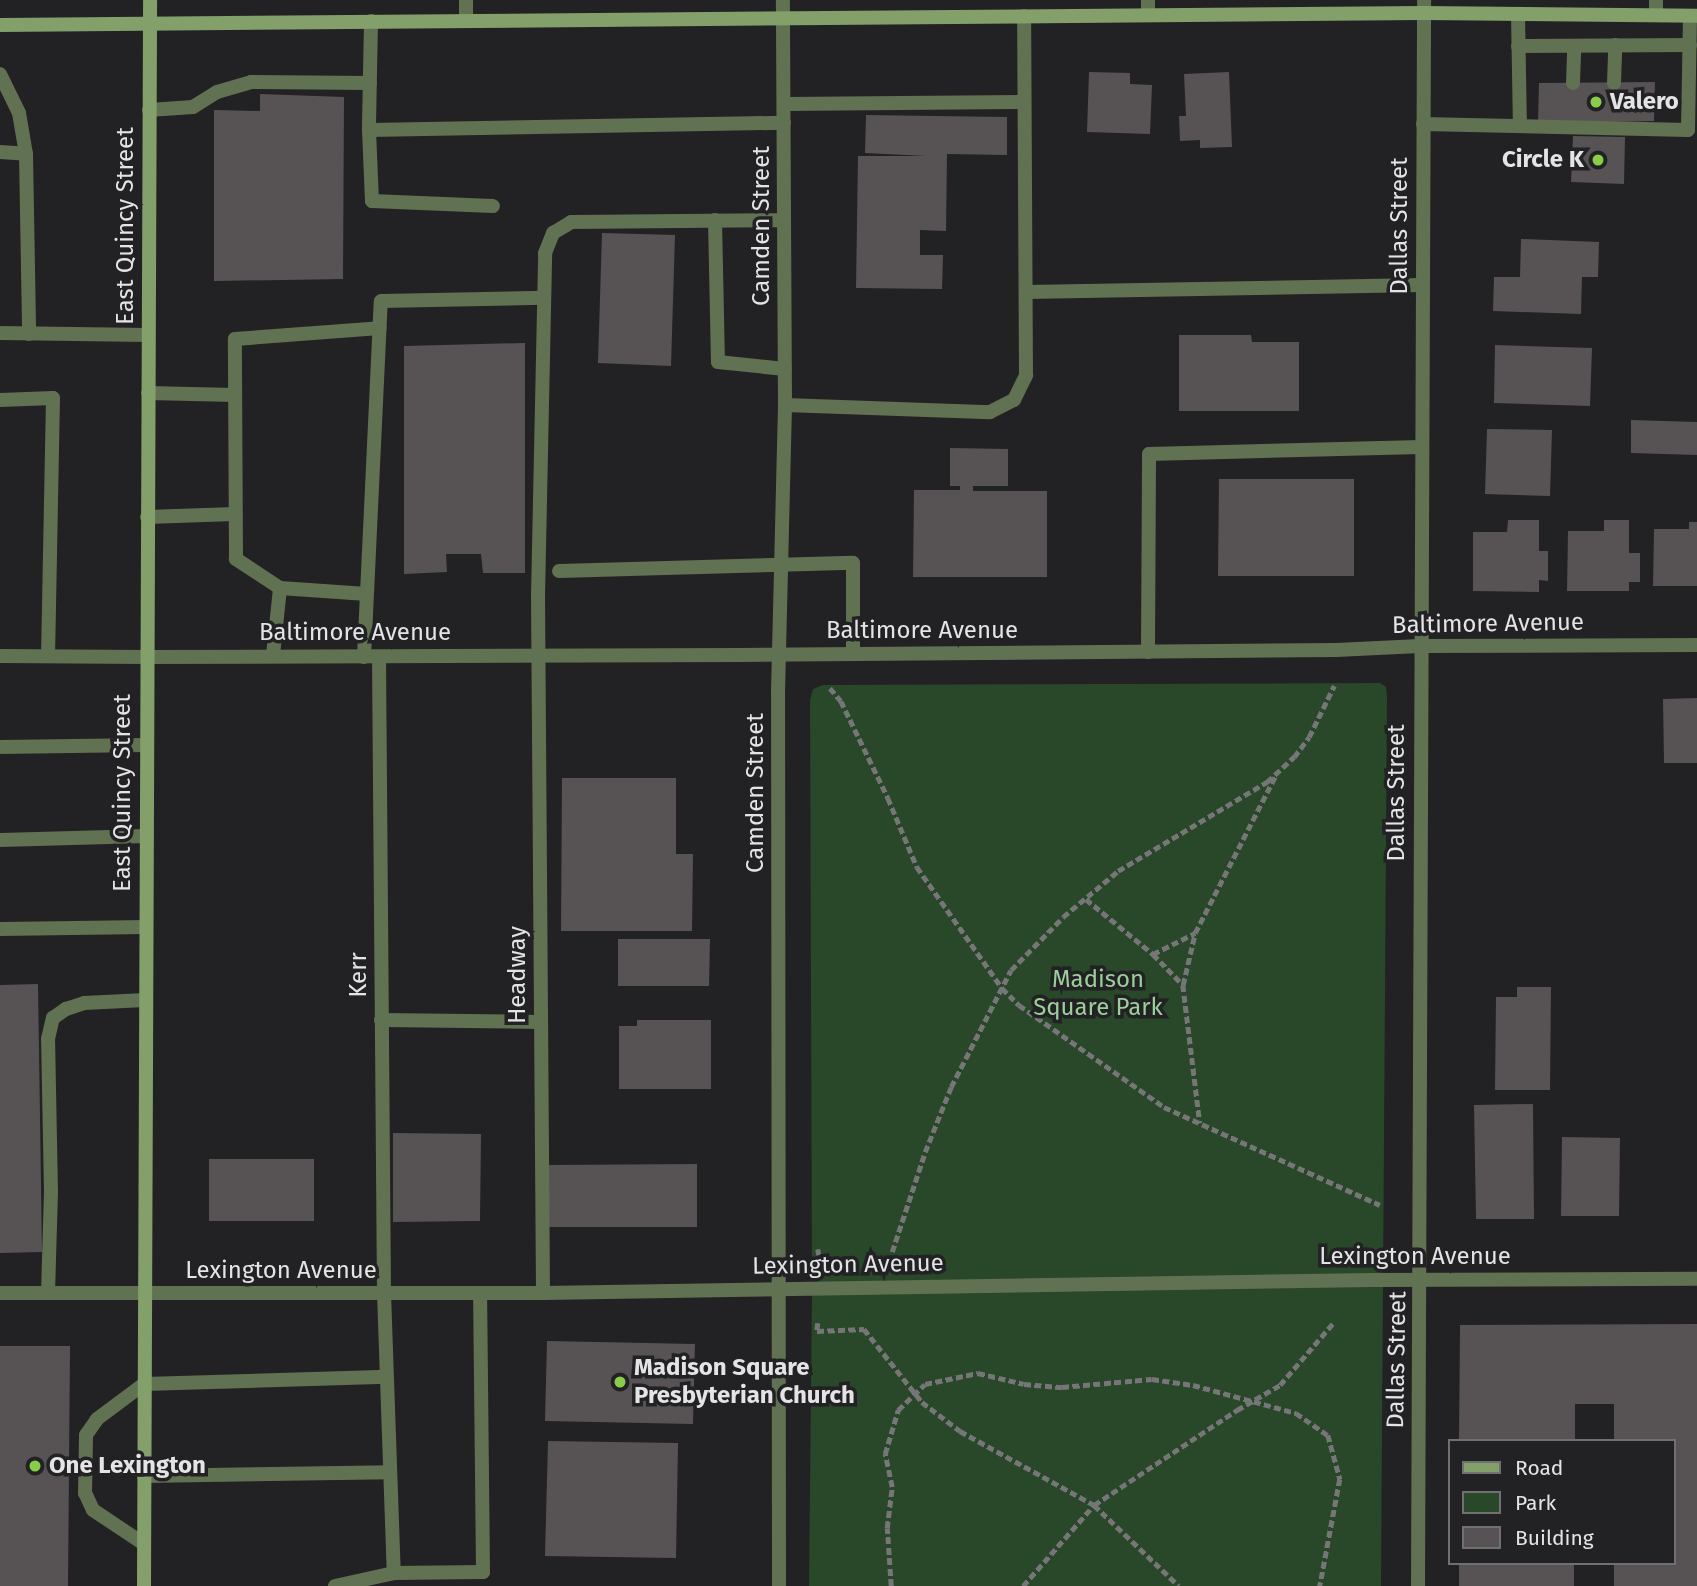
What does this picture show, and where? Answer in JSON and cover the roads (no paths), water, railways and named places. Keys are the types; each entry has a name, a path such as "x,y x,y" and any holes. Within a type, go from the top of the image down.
{"main road":[{"name":"East Quincy Street","path":"144,1586 150,0"},
{"path":"0,25 1148,15 1424,7 1518,15 1694,16"}],"street":[{"path":"466,0 466,20"},
{"name":"Camden Street","path":"779,1586 776,1289 781,563 785,405 783,0"},
{"path":"1147,0 1148,15"},
{"path":"1656,0 1656,15"},
{"name":"Dallas Street","path":"1418,1586 1424,7"},
{"path":"1518,15 1520,126"},
{"path":"785,405 990,412 1014,400 1026,375 1024,16"},
{"path":"1423,124 1613,125 1688,130 1690,45 1694,16"},
{"path":"371,21 369,130 372,201 493,206"},
{"path":"1518,46 1690,45"},
{"path":"1573,83 1574,46"},
{"path":"1614,83 1615,46"},
{"path":"0,74 19,113 26,154 29,334"},
{"path":"149,110 193,107 217,92 251,82 370,83"},
{"path":"784,104 1024,102"},
{"path":"369,130 784,123"},
{"path":"0,152 26,154"},
{"path":"715,220 718,362 785,369"},
{"name":"Headway","path":"543,1293 539,656 545,253 553,233 572,222 784,220"},
{"path":"1026,292 1422,285"},
{"name":"Kerr","path":"394,1573 384,1293 382,1020 372,657 367,594 382,301 544,298"},
{"path":"367,594 280,588 236,559 235,339 380,328"},
{"path":"0,333 148,335"},
{"path":"148,393 235,395"},
{"path":"0,400 53,398 48,656"},
{"path":"1148,652 1149,454 1421,447"},
{"path":"147,517 235,514"},
{"path":"559,571 853,563 853,654"},
{"path":"272,655 280,588"},
{"name":"Baltimore Avenue","path":"0,656 853,654 1697,645"},
{"path":"0,747 146,744"},
{"path":"0,839 146,836"},
{"path":"0,929 146,927"},
{"path":"48,1293 51,1192 48,1039 53,1018 66,1009 84,1003 145,1000"},
{"path":"382,1020 541,1022"},
{"name":"Lexington Avenue","path":"0,1293 543,1293 1421,1279 1697,1279"},
{"path":"335,1586 394,1573 483,1572 480,1293"},
{"path":"144,1544 93,1510 85,1493 86,1434 97,1419 144,1384 387,1377"},
{"path":"144,1476 390,1472"}],"place":[{"name":"Valero","path":"1596,102"},
{"name":"Circle K","path":"1598,160"},
{"name":"Madison Square Presbyterian Church","path":"620,1382"},
{"name":"One Lexington","path":"35,1466"}],"park label":[{"name":"Madison Square Park","path":"1098,994"}]}
